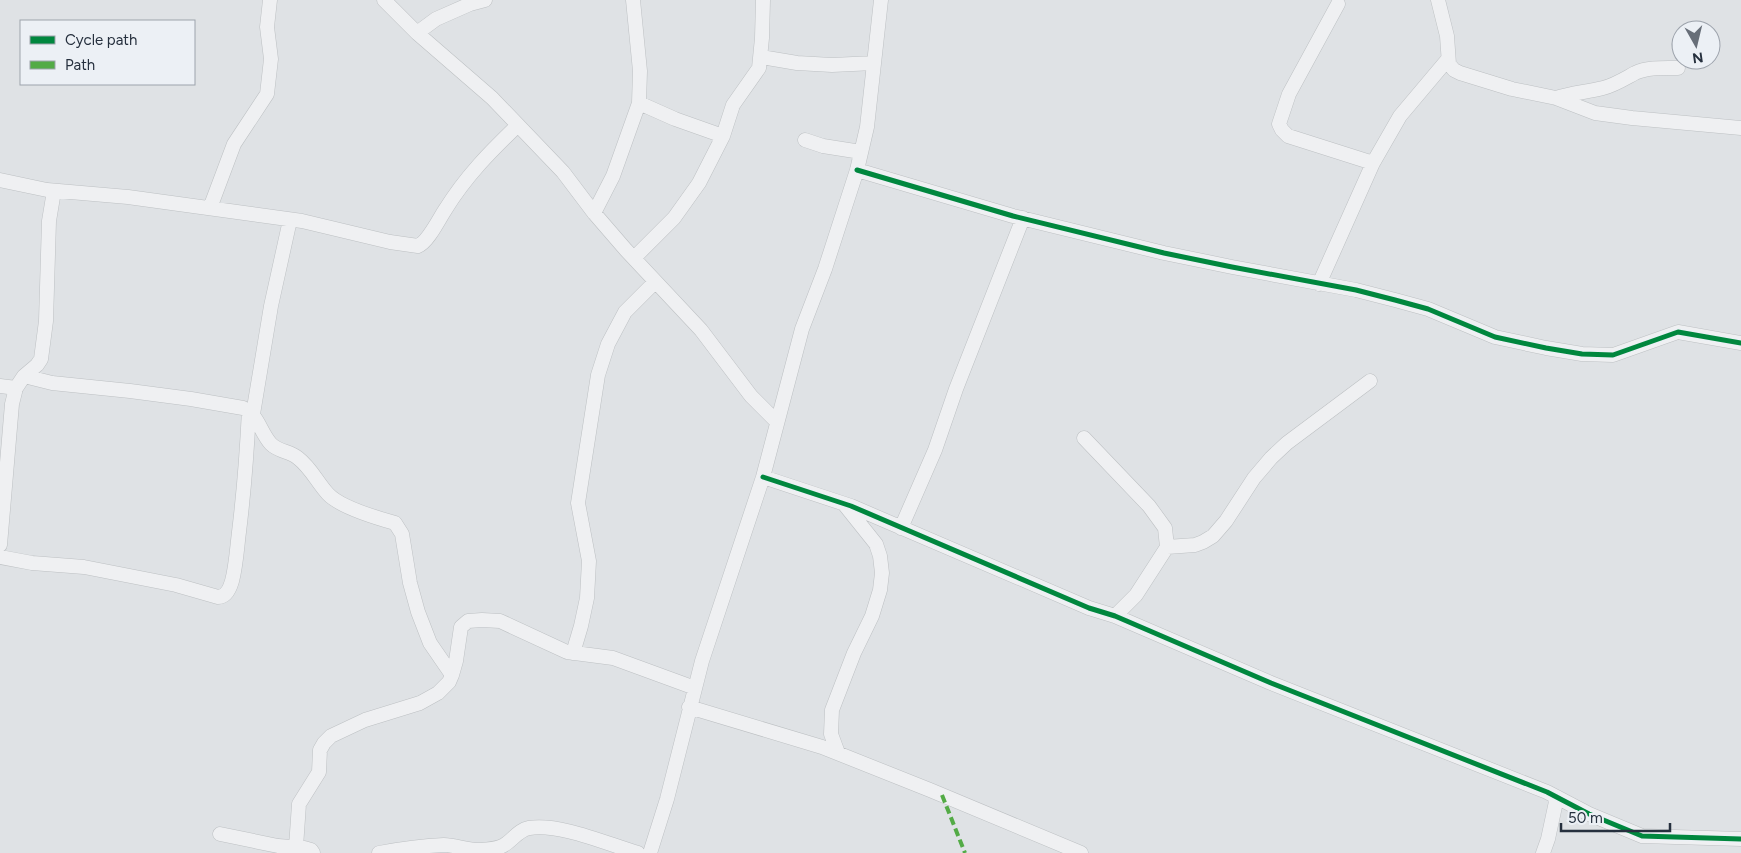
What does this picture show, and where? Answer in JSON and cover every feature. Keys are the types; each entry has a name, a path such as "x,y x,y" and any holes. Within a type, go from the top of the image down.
{"street":[{"path":"210,208 234,144 268,94 271,59 267,27 270,0"},
{"path":"384,0 417,33 492,98 563,172 594,213 655,282 701,330 751,396 777,422"},
{"path":"417,33 436,18 485,0"},
{"path":"594,213 614,176 639,103 640,71 633,0"},
{"path":"634,258 674,218 699,183 723,136 733,104 759,68 763,0"},
{"path":"650,853 667,799 694,688 763,477 802,329 825,269 857,170 867,127 881,0"},
{"path":"1438,0 1447,36 1449,64 1454,70 1473,78 1512,89 1556,98 1612,116 1741,128"},
{"path":"1338,4 1289,94 1279,124 1288,136 1373,163"},
{"path":"761,57 796,63 832,66 874,63"},
{"path":"1319,284 1373,163 1400,116 1448,58"},
{"path":"1556,98 1571,93 1604,88 1623,81 1636,73 1652,68 1671,68"},
{"path":"639,103 675,119 723,136"},
{"path":"0,180 54,190 128,197 302,221 406,245 420,245 425,241 450,201 481,161 518,125"},
{"path":"805,140 823,146 861,152"},
{"path":"857,170 1024,218 1164,253 1356,290 1428,309 1495,337 1582,354 1613,355 1678,332 1741,343"},
{"path":"0,545 2,502 12,404 16,388 24,376 41,359 46,321 49,221 54,190"},
{"path":"901,528 935,450 956,389 1024,218"},
{"path":"0,557 32,563 84,567 176,585 222,597 225,594 232,583 245,484 251,412 271,306 290,220"},
{"path":"573,652 587,598 589,561 578,503 598,374 608,344 625,312 655,282"},
{"path":"24,376 52,383 191,398 251,412 274,447 299,458 313,472 330,496 376,518 395,523 402,534 410,583 418,612 430,643 452,675"},
{"path":"1167,546 1194,545 1213,536 1226,521 1254,478 1271,458 1287,443 1370,381"},
{"path":"0,386 16,388"},
{"path":"1084,438 1149,506 1165,528 1167,546 1136,595 1115,616"},
{"path":"763,477 842,503 1271,683 1557,797 1589,814 1642,836 1741,840"},
{"path":"838,753 831,734 832,710 854,653 872,616 880,590 882,572 876,544 842,503"},
{"path":"296,847 299,804 319,772 320,750 324,743 331,736 365,720 420,703 438,693 452,675 461,627 468,621 500,621 567,652 613,658 694,688"},
{"path":"689,707 770,730 838,753 930,790 1054,848 1081,853"},
{"path":"1543,853 1557,797"},
{"path":"379,853 446,845 479,850 494,848 504,845 528,828 541,828 586,837 638,853"},
{"path":"220,834 254,842 304,848 311,850 313,853"}],"marked path":[{"path":"942,795 965,853"}],"cycle path":[{"path":"857,170 1013,216 1164,253 1356,290 1395,300 1428,309 1495,337 1546,348 1582,354 1613,355 1678,332 1741,343"},
{"path":"763,477 851,506 1089,608 1115,616 1271,683 1547,792 1589,814 1642,836 1741,839"}]}
